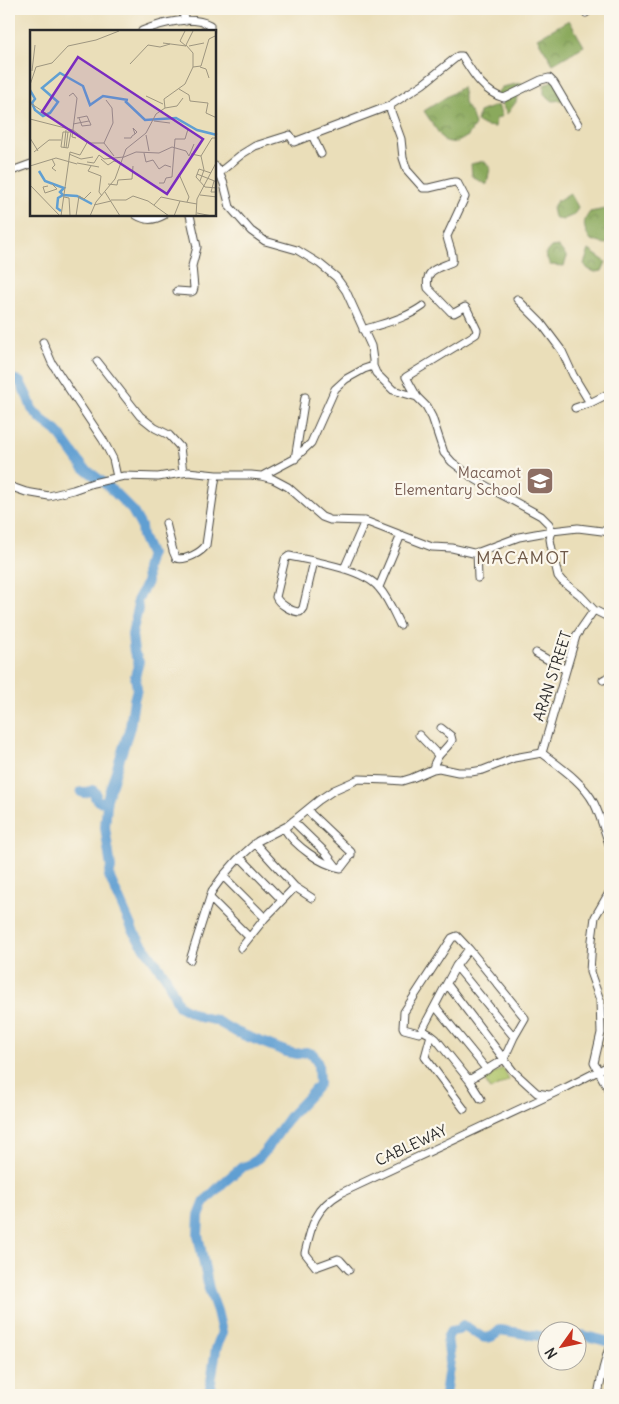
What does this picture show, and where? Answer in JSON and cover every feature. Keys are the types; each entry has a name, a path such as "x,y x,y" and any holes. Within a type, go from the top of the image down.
{"street":[{"path":"181,9 186,21"},
{"path":"145,30 186,21 203,21 210,25 210,30"},
{"path":"578,124 554,83 549,78 504,98 491,91 475,77 462,56 458,56 422,84 389,106 294,142 290,135 255,146 216,171 224,184 230,207 251,231 265,241 297,250 320,264 336,277 346,291 371,346 373,366 380,378 393,390 416,398 426,406 432,417 444,453 452,462 473,478 541,516 549,524 552,531 550,539 558,576 594,610 610,618"},
{"path":"389,106 400,139 407,170 423,188 457,182 465,197 447,236 447,242 453,257 452,262 433,269 427,284 428,288 451,312 454,313 465,307 477,330 476,334 406,376 416,398"},
{"path":"312,135 321,154"},
{"path":"10,172 30,164"},
{"path":"138,216 147,220 161,216"},
{"path":"177,291 191,292 194,288 192,266 197,247 190,216"},
{"path":"517,299 541,323 562,352 590,403"},
{"path":"363,330 404,317 422,306"},
{"path":"42,342 61,377 103,440 112,459 114,478"},
{"path":"97,361 140,416 155,428 169,435 180,447 183,472"},
{"path":"261,476 294,459 311,443 336,389 346,380 373,366"},
{"path":"575,408 610,393"},
{"path":"294,459 305,397"},
{"path":"9,486 26,492 49,496 124,476 158,477 183,472 261,476 273,479 288,487 322,518 365,521 432,548 452,548 473,553 519,537 552,531 578,528 610,533"},
{"path":"166,523 176,558 180,559 194,555 203,550 206,545 216,475"},
{"path":"344,569 365,521"},
{"path":"379,587 401,535"},
{"path":"477,552 478,578"},
{"path":"314,561 303,608 300,612 296,612 278,602 276,597 286,559 289,556 314,561 344,569 365,577 379,587 400,625"},
{"name":"ARAN STREET","path":"542,753 576,636 594,610"},
{"path":"536,653 566,670"},
{"path":"603,680 610,676"},
{"path":"433,769 434,761 452,740 451,736 441,728"},
{"path":"419,735 438,755"},
{"path":"190,960 212,891 240,857 255,843 284,828 334,790 359,779 402,782 433,769 471,772 483,770 514,758 542,753 586,791 593,802 610,847"},
{"path":"284,828 310,855 341,868 352,855 351,852 308,809"},
{"path":"293,821 325,852 338,868"},
{"path":"255,843 296,886 312,898"},
{"path":"240,857 282,900"},
{"path":"223,876 265,918"},
{"path":"241,948 265,918 296,886"},
{"path":"610,891 608,901 595,917 590,972 600,1000 601,1033 594,1063 610,1092"},
{"path":"210,898 249,937"},
{"path":"469,949 456,966 422,1030 419,1033 404,1030 403,1027 404,1012 452,938 457,936 469,949 525,1018 504,1059 469,1080"},
{"path":"456,966 514,1037"},
{"path":"446,984 512,1071 537,1093 550,1095"},
{"path":"435,1006 487,1070"},
{"path":"422,1030 431,1035 469,1080 482,1099"},
{"path":"431,1035 425,1057 464,1108"},
{"name":"CABLEWAY","path":"349,1270 338,1259 316,1267 305,1253 310,1230 328,1200 610,1065"},
{"path":"598,1395 608,1351"}],"green space":[{"path":"569,20 584,46 553,64 537,38"},
{"path":"553,80 567,95 562,100 553,101 544,94 544,85"},
{"path":"521,83 529,87 518,93 516,102 507,114 496,94 502,87"},
{"path":"462,87 464,103 472,115 475,125 468,136 456,143 444,141 424,111"},
{"path":"498,105 502,116 496,119 495,127 477,122 479,112"},
{"path":"484,161 490,168 487,184 472,176 471,164"},
{"path":"570,193 578,207 574,215 562,220 554,217 552,208 557,201"},
{"path":"605,209 610,213 610,243 604,244 590,240 584,223 590,212"},
{"path":"558,246 567,257 564,266 550,265 545,254 551,247"},
{"path":"589,250 606,262 602,271 595,272 588,269 584,264"},
{"path":"503,1068 509,1080 490,1090 484,1079"}],"waterway":[{"path":"9,374 12,379 20,382 32,409 41,419 57,431 83,467 109,487 132,510 141,526 142,536 150,554 146,569 147,582 137,601 138,609 132,635 134,652 139,662 135,676 137,689 130,727 106,802"},
{"path":"81,792 93,790 98,801 106,802 105,827 111,868 109,876 134,933 166,977 179,1006 200,1017 215,1020 236,1032 287,1052 313,1054 318,1064 319,1084 316,1088 290,1116 263,1154 249,1165 242,1167 205,1201 199,1216 198,1235 209,1289 222,1332 216,1349 209,1395"},
{"path":"445,1395 450,1360 447,1338 451,1331 458,1330 463,1325 485,1338 494,1335 500,1330 536,1335"},
{"path":"586,1336 610,1342"}],"place":[{"name":"Macamot Elementary School","path":"540,481"}],"district":[{"name":"MACAMOT","path":"523,557"}]}
